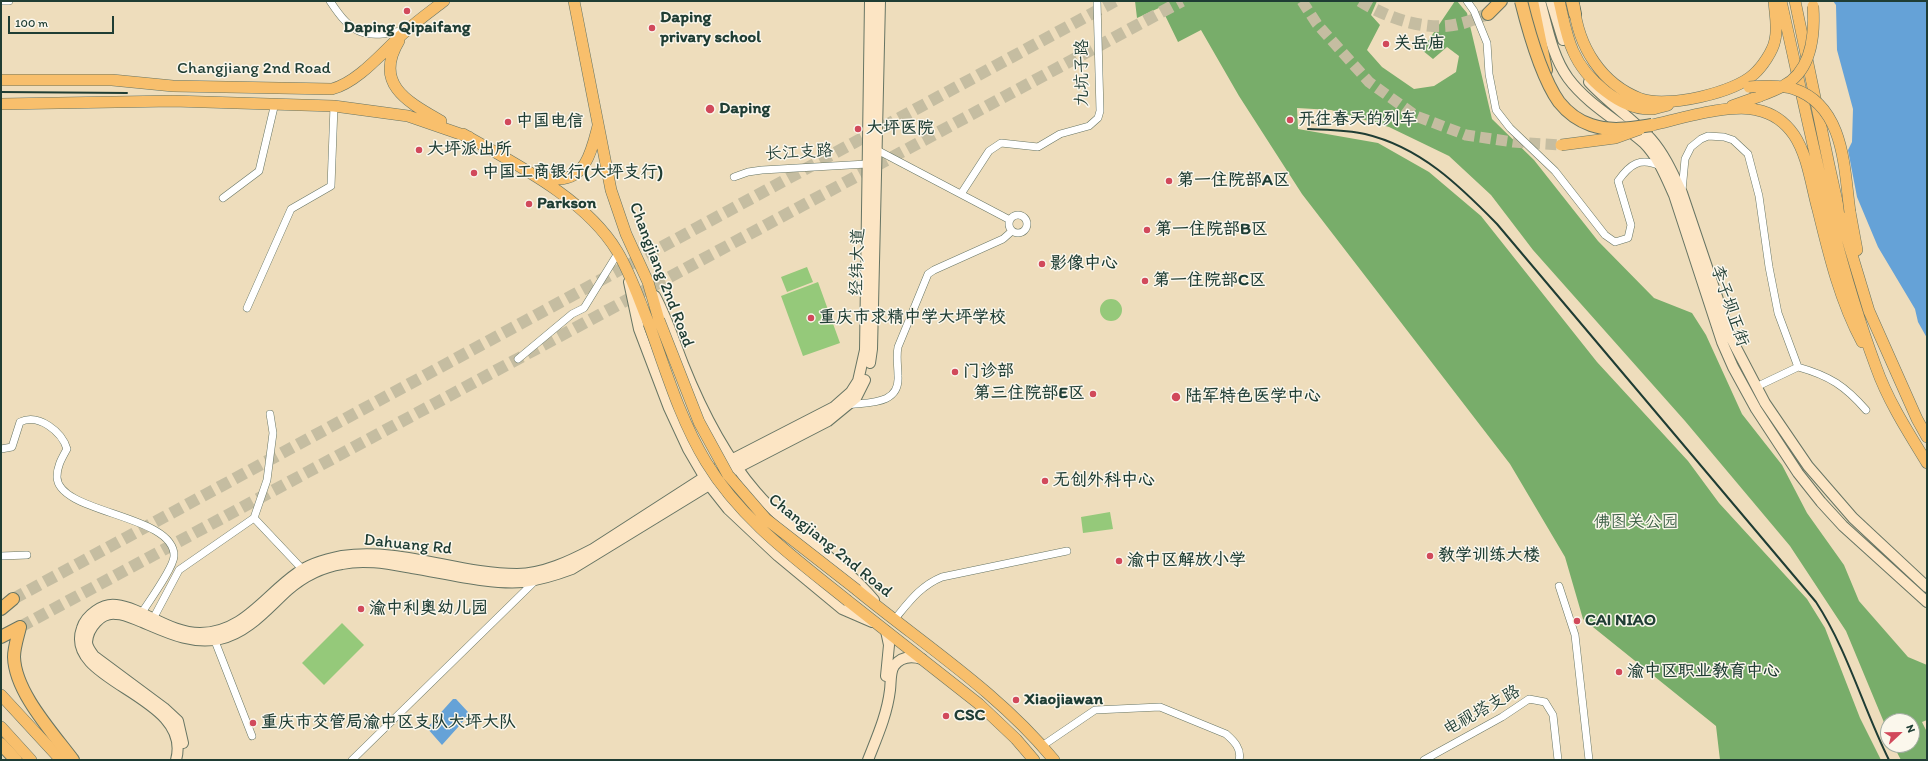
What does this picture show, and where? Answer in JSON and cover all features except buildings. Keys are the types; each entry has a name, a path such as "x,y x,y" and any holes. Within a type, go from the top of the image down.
{"highway":[{"path":"1488,14 1501,1"},
{"path":"1522,1 1528,26 1548,82 1560,102 1577,119 1592,125 1618,130 1652,125"},
{"path":"1532,1 1548,82"},
{"path":"1573,1 1575,14"},
{"path":"1,609 7,599"},
{"path":"1,637 20,627 14,657 18,678 30,702 73,760"},
{"path":"1,744 16,760"}],"main road":[{"path":"406,30 444,1"},
{"name":"Changjiang 2nd Road","path":"574,1 608,178 617,210 626,234 648,282 654,322 680,409 692,437 721,484 766,534 998,721 1034,760"},
{"name":"经纬大道","path":"706,481 834,407 851,392 858,381 865,350 870,1"},
{"name":"经纬大道","path":"734,464 828,422 850,405 864,384 872,349 880,1"},
{"name":"李子坝正街","path":"1540,1 1557,59 1568,78 1598,108 1644,144 1660,166 1674,195 1722,342 1733,367 1756,409 1798,473 1825,507 1843,526 1927,602"},
{"name":"李子坝正街","path":"1551,1 1567,52 1578,70 1601,95 1650,139 1672,170 1682,193 1731,338 1756,387 1786,435 1852,518 1927,588"},
{"path":"1559,1 1573,51 1590,78 1613,97 1635,107 1654,109 1712,94 1749,87 1774,86 1794,89 1824,108 1834,126 1839,142 1850,212 1869,311"},
{"path":"1712,94 1736,84 1754,74 1766,58 1775,41 1776,20 1774,1"},
{"path":"1781,1 1835,242 1876,368"},
{"path":"1795,1 1840,215 1869,311 1917,419 1927,437"},
{"path":"1561,145 1615,138 1652,125 1724,109 1785,86 1803,68 1809,53 1814,30 1812,1"},
{"path":"1575,14 1581,36 1591,58 1606,77 1623,89 1642,99 1661,102 1686,100"},
{"name":"Changjiang 2nd Road","path":"1,80 112,80 173,86 332,89 341,86 356,76 406,30"},
{"name":"Changjiang 2nd Road","path":"406,30 393,51 390,74 393,83 404,98 415,106 532,173 598,227 618,253 626,271 654,322 699,422 728,475 766,519 989,694 1025,727 1054,760"},
{"name":"Changjiang 2nd Road","path":"1,104 173,101 334,106 408,116 469,137"},
{"path":"1724,109 1756,109 1778,118 1794,135 1804,155 1830,261 1850,317 1904,426 1927,463"},
{"name":"Changjiang 2nd Road","path":"532,173 556,179 568,178 579,172 591,151 598,123"},
{"path":"626,271 639,329 688,449 706,481 728,509 753,534 842,610 883,628 889,652 881,727"},
{"path":"648,282 667,318 683,364 702,407 734,464 775,513 862,585 890,617"},
{"name":"Dahuang Rd","path":"183,760 184,739 178,721 164,708 94,656 87,644 89,633 95,624 104,616 115,613 127,616 180,638 200,642 240,621 256,610 281,585 340,557 360,554 384,555 495,572 535,575 545,579 572,569 706,481"},
{"path":"728,509 729,495 735,489 749,488 756,492"},
{"name":"Dahuang Rd","path":"176,760 177,739 170,724 159,713 87,661 80,645 82,628 89,617 101,608 115,605 182,631 213,636"},
{"path":"868,760 888,707 893,667 899,661 907,657 922,659"},
{"path":"1,695 60,760"},
{"path":"1,727 31,760"}],"street":[{"path":"1,1 9,1"},
{"path":"330,1 346,24 363,33 380,35 406,30"},
{"name":"九坑子路","path":"961,194 988,151 995,146 1007,143 1038,146 1060,134 1089,126 1098,118 1100,112 1097,1"},
{"path":"1467,1 1474,11 1487,43 1489,74 1496,110 1510,128 1555,171 1605,235 1615,242 1628,238 1631,225 1618,181 1625,170 1638,162 1649,161 1660,166"},
{"path":"223,198 259,171 275,104"},
{"path":"247,308 291,209 331,186 334,106"},
{"path":"1682,193 1685,159 1691,147 1701,139 1708,136 1724,137 1733,140 1748,154 1759,196 1769,267 1778,313 1798,367"},
{"path":"877,150 1010,220"},
{"name":"长江支路","path":"734,177 748,172 762,170 867,164"},
{"path":"1019,215 1024,218 1027,223 1024,232 1018,233 1012,231 1009,226 1010,220 1014,216 1019,215"},
{"path":"834,407 881,401 894,394 896,389 898,347 928,274 1003,239 1012,231"},
{"path":"518,359 572,314 584,308 618,253"},
{"path":"1756,387 1798,367 1826,376 1854,396 1866,410"},
{"path":"153,619 179,570 254,518 267,480 273,433 270,414"},
{"path":"1,449 12,447 20,422 27,419 38,420 59,433 65,440 67,449 58,465 57,479 63,490 71,497 96,509 129,518 160,534 169,541 174,556 170,567 141,614"},
{"path":"254,518 305,573"},
{"path":"890,617 929,582 1067,551"},
{"path":"1,556 27,555"},
{"path":"352,760 535,575"},
{"path":"1559,586 1575,635 1589,760"},
{"path":"213,636 252,736"},
{"name":"电视塔支路","path":"1424,760 1502,717 1529,699 1545,702 1553,715 1558,760"},
{"path":"1042,746 1095,710 1160,707 1226,734 1235,742 1241,754 1239,760"}],"green space":[{"name":"佛图关公园","path":"1135,1 1377,1 1371,15 1380,25 1367,50 1382,67 1414,89 1434,86 1456,72 1459,56 1447,47 1433,59 1422,50 1455,1 1457,1 1467,13 1492,119 1534,160 1598,241 1654,298 1692,313 1706,335 1742,414 1782,465 1807,513 1844,565 1859,601 1908,657 1927,665 1927,720 1922,722 1927,732 1927,760 1901,760 1897,753 1920,753 1920,713 1880,713 1846,631 1790,546 1685,421 1533,250 1491,195 1449,156 1389,127 1331,110 1297,108 1298,129 1378,143 1429,172 1481,216 1597,362 1688,461 1719,503 1807,599 1825,628 1860,718 1881,760 1720,760 1716,726 1583,619 1565,557 1510,464 1302,194 1239,96 1201,30 1178,42 1161,7 1137,18"},
{"path":"807,267 813,282 787,292 781,277"},
{"path":"818,282 840,343 803,356 781,296"},
{"path":"1111,299 1119,302 1122,310 1119,318 1111,321 1103,318 1100,310 1103,302"},
{"path":"1110,512 1113,529 1083,533 1081,517"},
{"path":"342,623 364,645 324,685 302,663"}],"water":[{"path":"1833,1 1927,1 1927,338 1918,322 1915,309 1878,247 1857,197 1848,150 1852,142 1853,109 1837,50 1836,5"},
{"path":"453,699 456,699 468,712 468,716 442,745 427,728"}],"tunnel":[{"path":"13,599 1115,1"},
{"path":"20,627 1182,1"},
{"path":"1302,1 1317,24 1369,82 1416,116 1466,135 1513,142 1561,145"},
{"path":"1360,1 1382,13 1421,25 1447,26 1470,21 1488,14"}],"railway":[{"path":"1,92 127,93"},
{"path":"1308,122 1329,124"},
{"path":"1308,129 1365,134 1385,140 1403,148 1437,169 1468,195 1497,224 1816,602 1837,640 1889,760"}],"place":[{"name":"Daping Qipaifang","path":"407,11"},
{"name":"Daping privary school","path":"652,28"},
{"name":"关岳庙","path":"1386,44"},
{"name":"Daping","path":"710,109"},
{"name":"开往春天的列车","path":"1290,120"},
{"name":"中国电信","path":"508,122"},
{"name":"大坪医院","path":"858,129"},
{"name":"大坪派出所","path":"419,150"},
{"name":"中国工商银行(大坪支行)","path":"474,173"},
{"name":"第一住院部A区","path":"1169,181"},
{"name":"Parkson","path":"529,204"},
{"name":"第一住院部B区","path":"1147,230"},
{"name":"影像中心","path":"1042,264"},
{"name":"第一住院部C区","path":"1145,281"},
{"name":"重庆市求精中学大坪学校","path":"811,318"},
{"name":"门诊部","path":"955,372"},
{"name":"第三住院部E区","path":"1093,394"},
{"name":"陆军特色医学中心","path":"1176,397"},
{"name":"无创外科中心","path":"1045,481"},
{"name":"教学训练大楼","path":"1430,556"},
{"name":"渝中区解放小学","path":"1119,561"},
{"name":"渝中利奥幼儿园","path":"361,609"},
{"name":"CAI NIAO","path":"1577,621"},
{"name":"渝中区职业教育中心","path":"1619,672"},
{"name":"Xiaojiawan","path":"1016,700"},
{"name":"CSC","path":"946,716"},
{"name":"重庆市交管局渝中区支队大坪大队","path":"253,723"}]}
